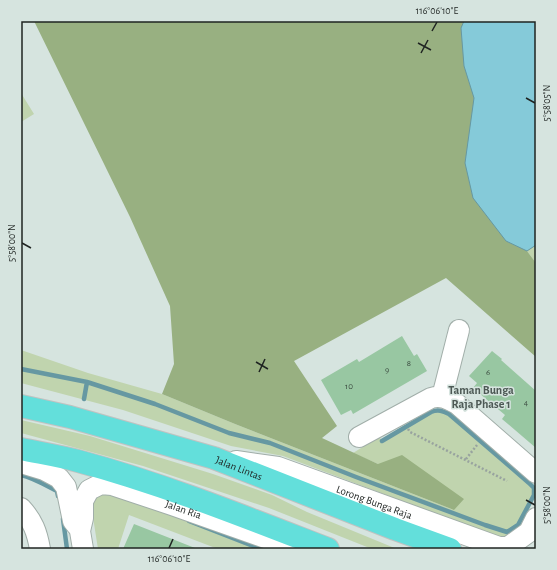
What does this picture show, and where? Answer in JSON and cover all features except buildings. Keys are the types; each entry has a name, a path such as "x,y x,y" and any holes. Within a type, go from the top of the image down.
{"highway":[{"name":"Jalan Lintas","path":"21,406 70,417 214,458 394,529 450,549"},
{"path":"21,449 77,460 149,482 224,509 324,548"},
{"path":"394,529 414,549"}],"street":[{"path":"442,397 459,330"},
{"path":"359,437 431,398 436,396 442,397 457,404 536,473"},
{"name":"Lorong Bunga Raja","path":"214,458 278,467 499,547 508,546 533,533"},
{"name":"Jalan Ria","path":"21,464 44,470 59,478 66,487 73,521 81,540"},
{"name":"Jalan Ria","path":"81,540 83,501 89,490 101,484 112,485 274,541 324,548"},
{"path":"21,508 30,518 37,534 40,549"}],"path":[{"path":"410,432 507,481"},
{"path":"466,459 480,442"}],"green space":[{"path":"34,21 536,21 536,245 527,251 536,263 536,357 446,278 294,361 337,426 322,438 378,464 402,455 464,499 454,510 162,394 174,364 170,306 130,217"},
{"path":"21,93 34,114 21,122"},
{"path":"536,245 536,263 527,251"},
{"path":"21,350 88,373 162,394 454,510 378,464 353,453 379,437 382,440 431,412 443,411 449,414 529,483 534,488 534,495 518,525 520,527 503,539 283,456 231,446 123,410 21,383"},
{"path":"21,420 90,436 213,474 272,495 307,512 397,549 372,549 269,508 143,466 21,433"},
{"path":"103,490 267,549 218,549 129,515 118,549 98,549 92,511 94,495"}],"water":[{"path":"464,21 536,21 536,245 527,251 506,241 473,198 465,163 474,98 464,66 461,28"}],"waterway":[{"path":"21,369 87,382 84,399"},
{"path":"87,382 155,404 229,433 270,443 356,477 507,532 518,525 534,495 534,488 529,483 445,412 431,412 382,441"},
{"path":"21,475 57,491 58,496"},
{"path":"63,519 67,549"},
{"path":"189,521 261,549"}],"district":[{"name":"Taman Bunga Raja Phase 1","path":"481,397"}]}
